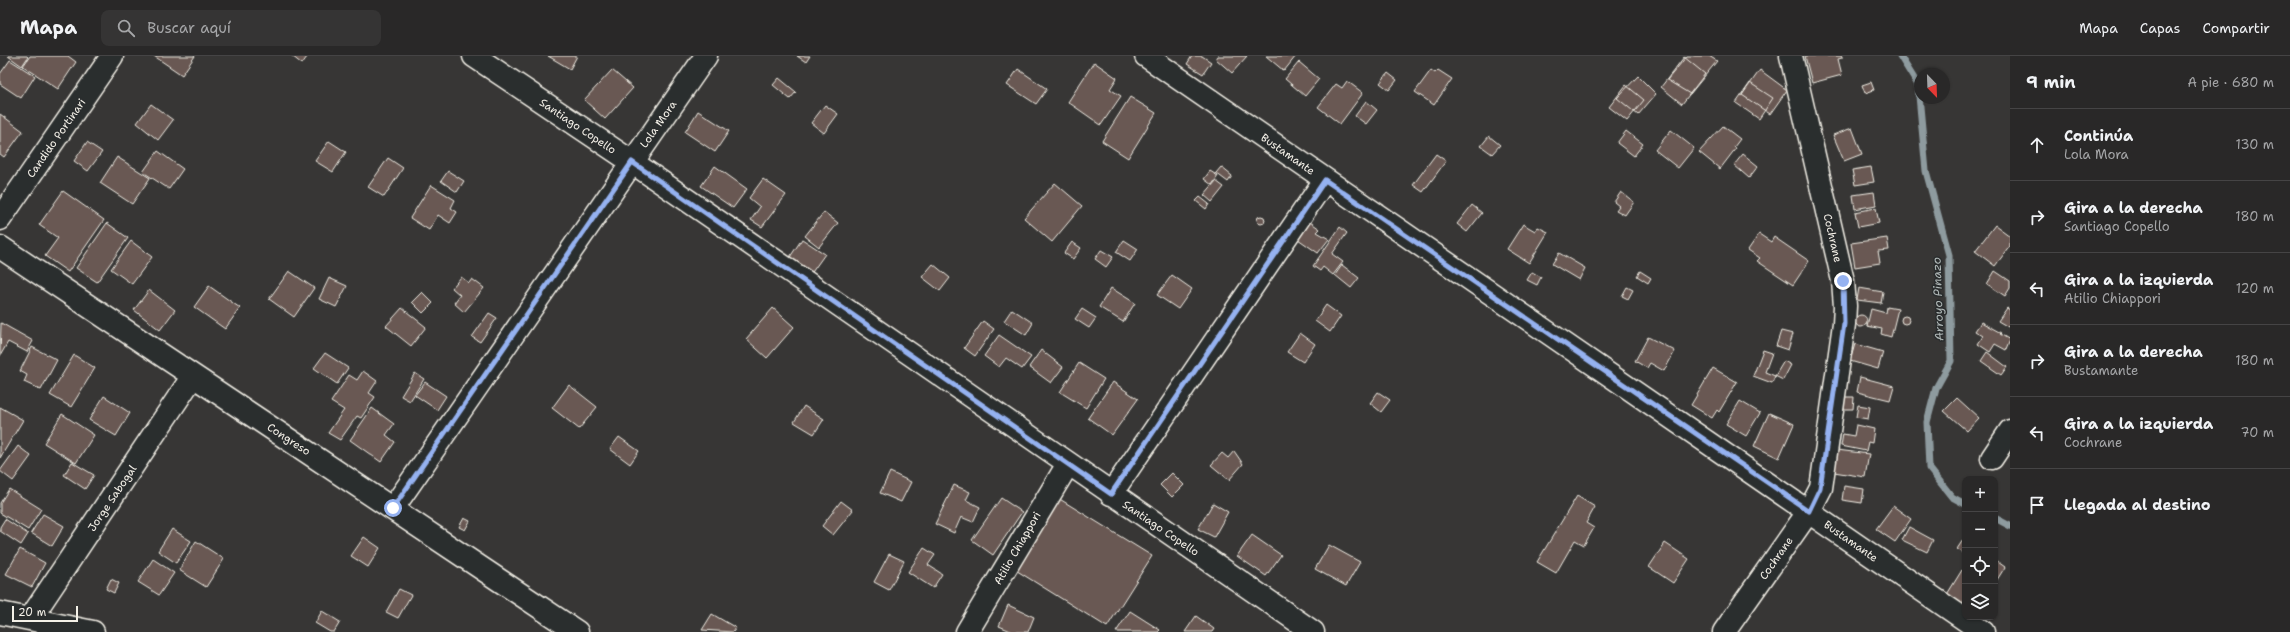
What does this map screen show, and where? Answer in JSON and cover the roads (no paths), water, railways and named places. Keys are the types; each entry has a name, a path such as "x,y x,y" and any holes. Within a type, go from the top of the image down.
{"street":[{"name":"Candido Portinari","path":"0,219 112,56"},
{"name":"Santiago Copello","path":"474,56 632,162 1111,494 1314,632"},
{"name":"Lola Mora","path":"393,508 706,56"},
{"name":"Bustamante","path":"1146,56 1983,632"},
{"name":"Cochrane","path":"1724,632 1809,511 1820,488 1844,324 1845,306 1843,281 1791,56"},
{"path":"1111,494 1325,180"},
{"name":"Congreso","path":"0,247 577,632"},
{"name":"Jorge Sabogal","path":"30,619 193,376"},
{"path":"1992,458 2010,431"},
{"name":"Atilio Chiappori","path":"968,632 1068,464"},
{"path":"0,613 94,632"}],"waterway":[{"name":"Arroyo Pinazo","path":"1900,56 1918,85 1926,171 1949,255 1951,361 1936,388 1927,422 1929,468 1952,497 1962,502"},
{"name":"Arroyo Pinazo","path":"1998,520 2010,526"}]}
